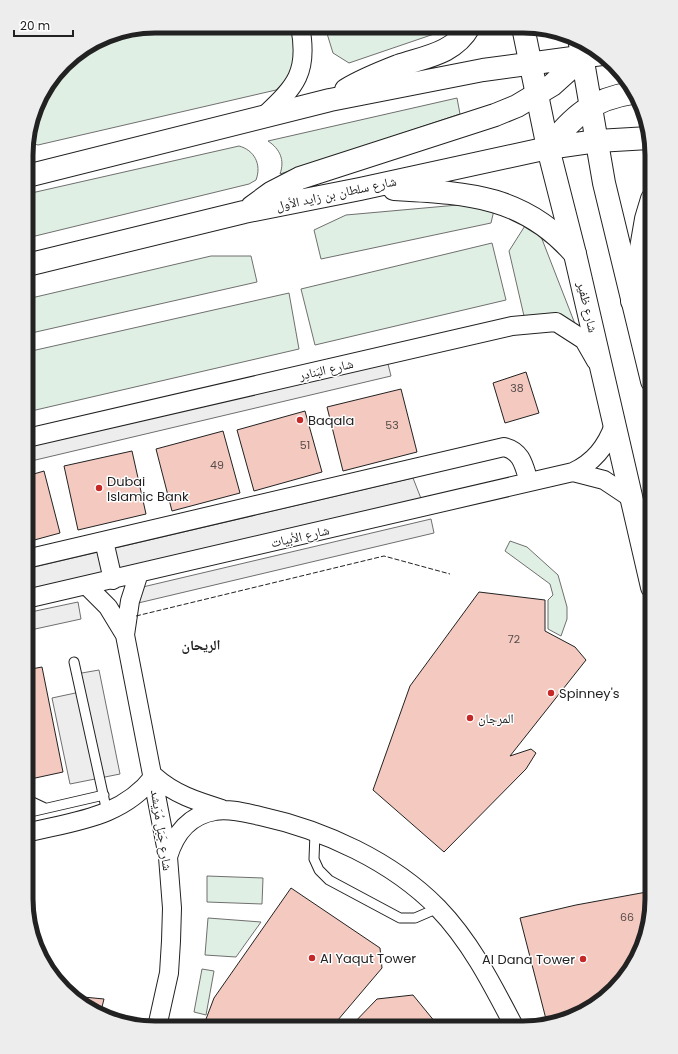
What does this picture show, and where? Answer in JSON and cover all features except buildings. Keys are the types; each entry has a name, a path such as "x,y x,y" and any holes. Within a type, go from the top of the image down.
{"main road":[{"path":"330,100 373,76 446,50 466,33"},
{"name":"شارع ظفير","path":"524,33 548,148 575,254 645,557"},
{"path":"33,174 330,100 484,70 530,64 588,52"},
{"path":"244,212 271,193 300,178 495,115 537,95 552,85 588,52"},
{"path":"588,52 592,105 604,183 645,353"},
{"path":"548,148 566,125 592,105 629,94"},
{"name":"شارع سلطان بن زايد الأول","path":"33,264 244,212 360,189 548,148 597,141 644,138"},
{"path":"360,189 386,188 437,192 488,199 503,203 540,221 563,240 575,254"},
{"path":"632,301 645,225"}],"street":[{"path":"264,116 284,97 300,73 304,61 304,45 301,33"},
{"name":"شارع البَنادِر","path":"33,437 512,326 556,322 584,340 603,374"},
{"name":"شارع الأبيات","path":"33,598 573,472 582,467 606,445 614,425"},
{"path":"33,557 504,447 511,449 520,456 529,482"},
{"name":"شارع الأبيات","path":"573,472 604,480 631,498"},
{"path":"104,541 113,580"},
{"name":"شارع جَبَل مُرَيشد","path":"125,635 130,601 140,573"},
{"name":"شارع جَبَل مُرَيشد","path":"87,586 108,607 125,635 154,776 168,856 172,908 171,940 169,973 158,1021"},
{"path":"33,830 105,804 122,806 134,797 154,776 165,786 186,798 226,810 274,819 315,833 342,844 387,868 416,889 438,908 465,939 510,1021"},
{"path":"168,856 175,837 189,822 207,813 226,810"}],"lane":[{"path":"33,811 45,808 105,804 74,662"},
{"path":"33,802 45,808"},
{"path":"315,833 314,858 319,870 329,880 400,918 415,918 438,908"}],"green space":[{"path":"147,33 294,33 301,64 276,90 38,145 34,144 37,124 49,94 63,75 75,63 94,49 109,42 132,35"},
{"path":"327,33 437,33 349,63 333,53"},
{"path":"457,98 460,114 280,174 282,160 276,148 268,141"},
{"path":"239,146 253,154 258,168 256,180 249,184 33,237 33,193"},
{"path":"469,204 494,210 491,223 321,259 314,230 346,215"},
{"path":"528,221 540,234 577,329 541,315 524,316 509,251"},
{"path":"492,243 506,300 315,345 301,289"},
{"path":"211,256 251,256 257,282 33,333 33,298"},
{"path":"289,293 299,349 33,411 33,351"},
{"path":"510,541 527,547 558,575 567,607 567,619 561,636 548,629 548,600 553,595 550,584 505,551"},
{"path":"207,876 263,878 262,904 207,902"},
{"path":"208,918 261,922 236,957 205,955"},
{"path":"202,969 214,971 206,1015 194,1012"}],"shaded area":[{"path":"385,352 391,376 33,461 33,436"},
{"path":"413,478 422,501 33,589 33,567"},
{"path":"431,519 434,533 134,604 130,590"},
{"path":"78,602 81,619 33,629 33,612"},
{"path":"99,670 120,774 70,784 52,698 80,692 76,674"}],"fence":[{"path":"136,616 384,556 450,574"}],"place":[{"name":"Baqala","path":"300,420"},
{"name":"Dubai Islamic Bank","path":"99,488"},
{"name":"Spinney's","path":"551,693"},
{"name":"المرجان","path":"470,718"},
{"name":"Al Yaqut Tower","path":"312,958"},
{"name":"Al Dana Tower","path":"583,959"}],"district":[{"name":"الريحان","path":"201,645"}]}
